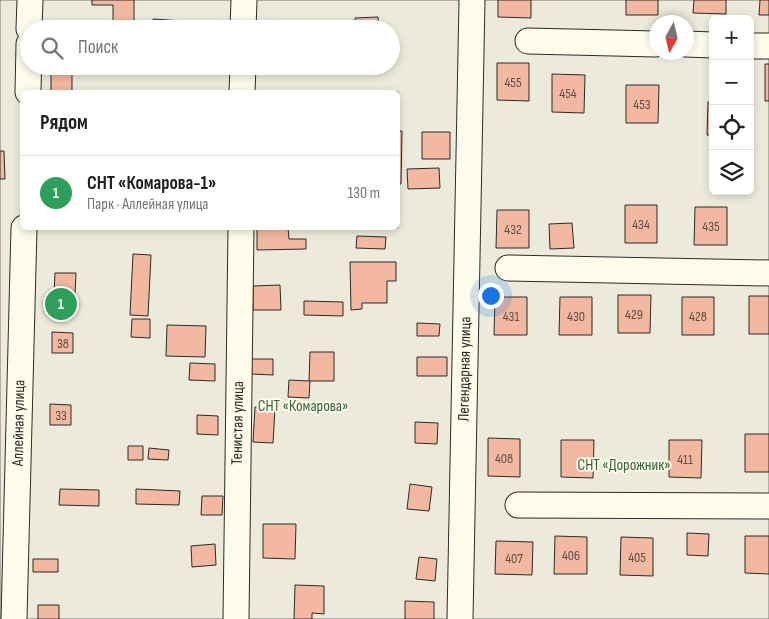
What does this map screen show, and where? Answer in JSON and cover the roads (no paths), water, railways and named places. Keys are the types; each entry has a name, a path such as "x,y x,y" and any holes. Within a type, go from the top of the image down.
{"street":[{"path":"29,20 30,0"},
{"path":"243,20 244,0"},
{"name":"Легендарная улица","path":"460,619 472,0"},
{"path":"528,41 649,44"},
{"path":"694,44 709,45"},
{"path":"754,46 769,46"},
{"path":"28,75 28,90"},
{"path":"242,90 243,75"},
{"name":"Аллейная улица","path":"14,619 24,230"},
{"name":"Тенистая улица","path":"236,619 241,230"},
{"path":"508,268 769,273"},
{"path":"518,505 769,506"}],"place":[{"name":"СНТ «Комарова-1»","path":"61,304"}],"park label":[{"name":"СНТ «Комарова»","path":"303,406"},
{"name":"СНТ «Дорожник»","path":"624,465"}]}
